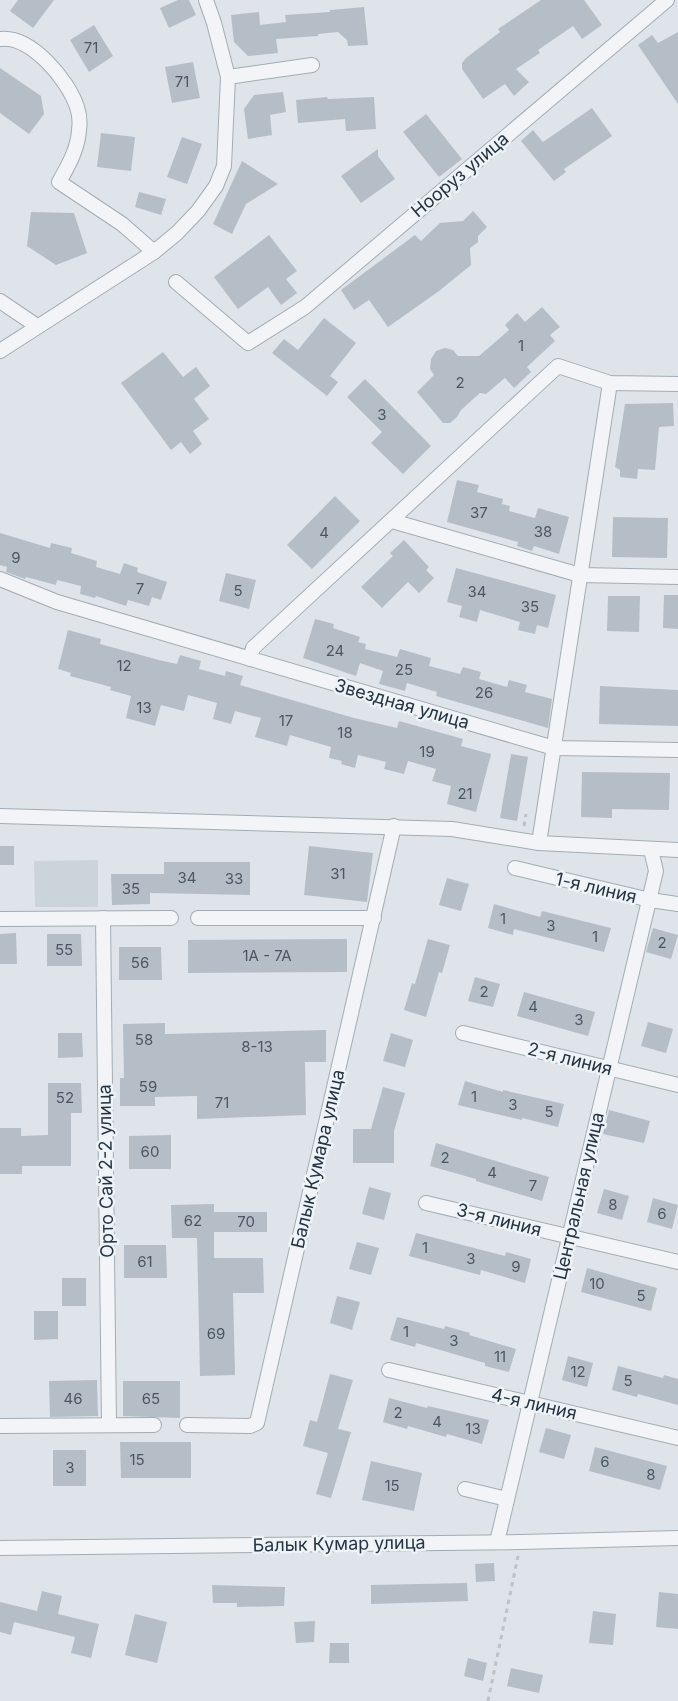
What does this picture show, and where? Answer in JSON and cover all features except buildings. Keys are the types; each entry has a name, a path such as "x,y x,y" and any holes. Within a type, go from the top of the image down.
{"street":[{"path":"0,351 154,252 198,211 216,186 224,166 228,77 206,0"},
{"name":"Нооруз улица","path":"176,282 248,343 305,307 667,0"},
{"path":"0,39 6,38 20,43 38,53 67,86 78,108 79,131 73,155 59,182 122,224 154,252"},
{"path":"228,77 312,65"},
{"path":"0,301 37,326"},
{"path":"250,659 253,648 558,366 610,383 678,384"},
{"path":"539,843 610,383"},
{"path":"392,521 580,575 678,577"},
{"name":"Звездная улица","path":"0,579 57,602 554,748 678,750"},
{"path":"0,816 394,826 452,829 539,843 678,850"},
{"name":"Балык Кумара улица","path":"187,1425 250,1426 257,1423 394,826"},
{"name":"Центральная улица","path":"497,1542 650,900 656,871 651,850"},
{"name":"1-я линия","path":"515,868 650,900 678,904"},
{"name":"Орто Сай 2-2 улица","path":"103,918 108,1424"},
{"path":"0,919 171,918"},
{"path":"198,918 374,918"},
{"name":"2-я линия","path":"463,1033 678,1085"},
{"name":"3-я линия","path":"426,1203 678,1262"},
{"name":"4-я линия","path":"389,1370 678,1438"},
{"path":"0,1426 154,1425"},
{"path":"465,1489 507,1499"},
{"name":"Балык Кумар улица","path":"0,1548 678,1538"}],"path":[{"path":"488,1701 521,1542"}],"shaded area":[{"path":"98,860 98,907 35,907 34,861"}]}
